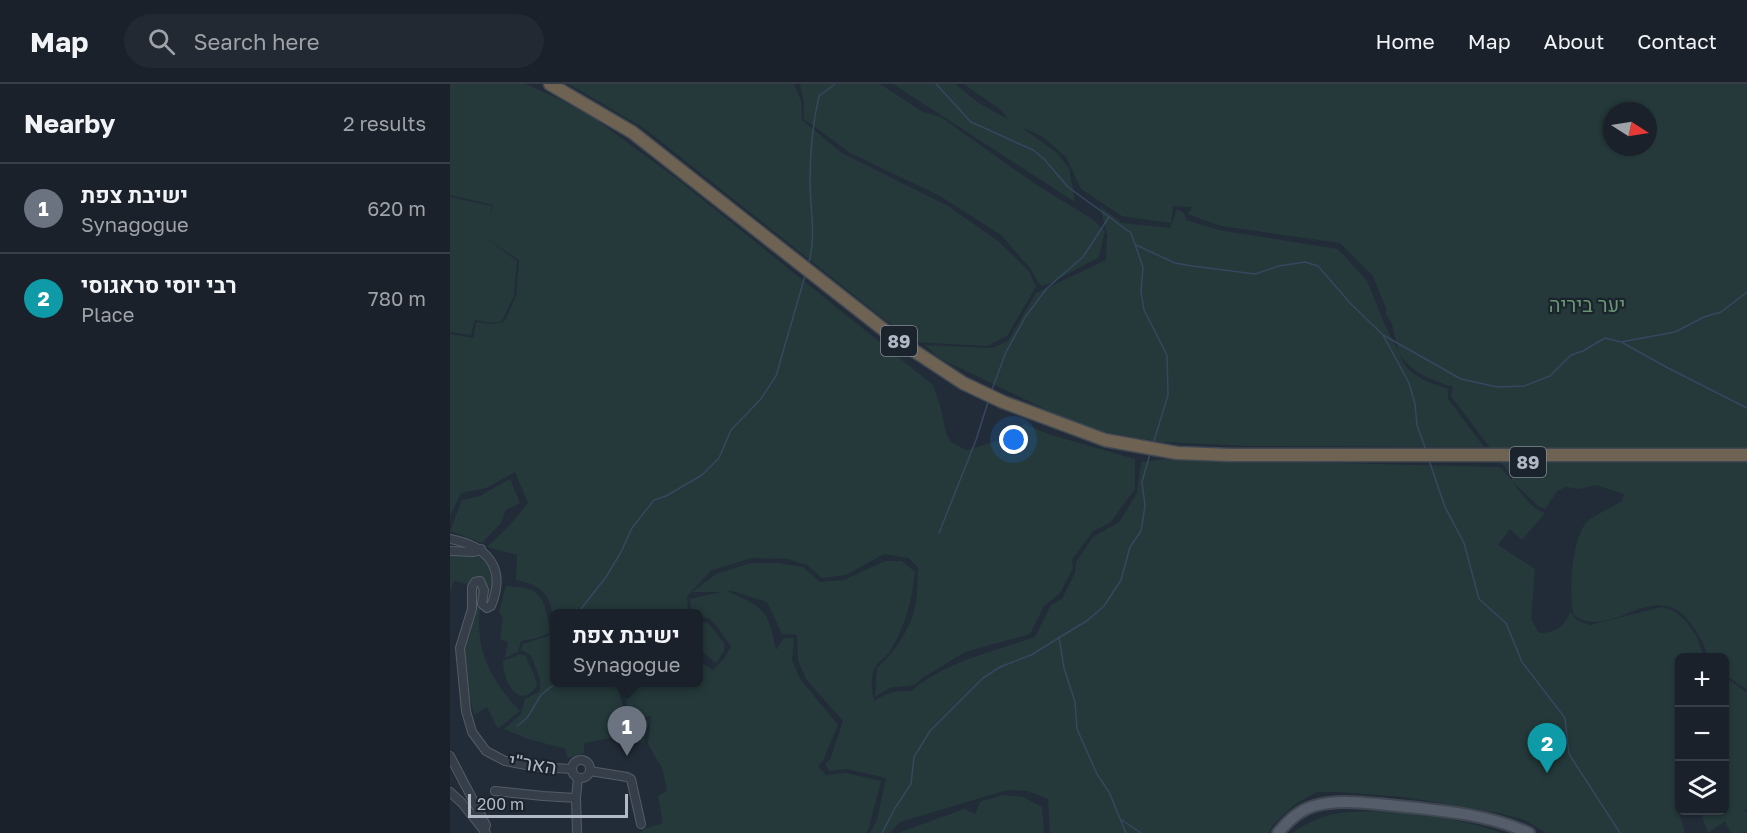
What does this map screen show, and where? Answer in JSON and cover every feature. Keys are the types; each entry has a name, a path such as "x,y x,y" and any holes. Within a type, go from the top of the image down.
{"highway":[{"name":"89","path":"550,84 632,132 893,337 963,383 1003,402 1105,440 1177,453 1230,455 1747,455"},
{"name":"89","path":"1308,455 1414,461 1747,463"}],"main road":[{"path":"1278,833 1302,810 1316,805 1349,802 1419,808 1491,819 1529,833"}],"street":[{"path":"450,539 481,549"},
{"path":"450,551 474,552 481,549"},
{"name":"האר\"י","path":"481,549 492,562 496,572 496,582 493,601 487,608 482,604 484,585 480,581 475,582 472,587 472,609 460,645 466,711 472,732 486,751 505,760 544,768 572,769"},
{"path":"450,756 482,814 486,825 485,832"},
{"path":"581,760 587,763 590,771 584,778 578,778 572,769 575,762 581,760"},
{"path":"590,771 631,779 641,824"},
{"name":"האר\"י","path":"577,833 578,778"},
{"path":"495,791 576,798"},
{"path":"450,792 485,832"}],"green space":[{"path":"450,84 525,84 594,118 681,182 933,385 946,433 951,442 966,450 1015,436 1024,424 1048,434 1135,459 1135,489 1110,523 1093,531 1072,560 1073,568 1060,593 1044,606 1030,634 965,652 914,685 889,688 875,697 877,668 896,647 907,630 914,611 918,568 909,558 884,554 846,575 822,578 807,565 788,559 752,558 712,570 687,596 688,609 551,609 543,592 531,584 516,580 517,555 487,547 528,503 515,472 486,488 461,493 450,516 450,334 473,338 476,322 490,324 504,322 516,296 519,260 486,238 517,261 514,296 502,321 491,323 475,320 471,335 450,332 450,197 492,206 489,224 493,205 450,195"},
{"path":"569,84 794,84 801,101 802,120 842,153 948,206 998,241 1029,271 1036,287 1007,336 987,346 913,342 645,129"},
{"path":"800,84 880,84 923,112 941,117 1035,184 1092,219 1105,231 1099,257 1041,286 1029,267 1001,235 940,196 850,153 804,119 804,103"},
{"name":"יער ביריה","path":"893,84 955,84 980,104 1008,119 1000,109 965,84 1747,84 1747,690 1729,677 1729,653 1706,653 1697,632 1678,610 1663,605 1649,607 1603,621 1588,621 1574,615 1571,595 1572,568 1581,531 1586,523 1598,514 1622,501 1624,494 1596,485 1579,489 1566,487 1557,491 1545,509 1538,506 1512,481 1512,477 1451,396 1453,387 1423,376 1400,355 1407,368 1413,373 1426,381 1448,389 1448,399 1484,447 1248,446 1161,442 1101,431 1049,411 939,358 925,345 992,348 1008,341 1036,293 1106,260 1107,235 1100,206 1122,223 1170,228 1177,209 1184,213 1186,220 1218,230 1338,249 1367,281 1398,351 1392,324 1385,312 1387,311 1373,276 1340,243 1221,226 1188,214 1192,207 1173,206 1171,223 1122,216 1081,189 1066,157 1043,137 1021,127 1056,152 1069,168 1075,202"},
{"path":"1164,459 1499,467 1530,504 1545,513 1522,540 1510,529 1498,545 1535,569 1531,619 1539,633 1558,628 1565,622 1570,612 1578,621 1590,625 1662,607 1674,611 1684,619 1696,635 1703,653 1675,653 1675,815 1679,815 1685,833 1546,833 1525,820 1499,813 1403,797 1317,792 1295,804 1273,825 1269,833 1050,833 1048,799 1028,791 1007,790 900,822 889,833 870,833 877,820 886,778 847,769 829,771 825,763 830,760 843,721 806,679 798,660 797,635 782,634 767,602 727,591 757,606 767,618 776,650 784,638 794,638 792,660 800,679 838,725 823,761 818,766 826,775 846,773 881,781 869,827 866,833 640,833 644,829 663,823 658,796 667,791 663,770 648,744 651,716 629,719 623,687 703,687 703,664 713,670 731,647 709,618 703,617 703,609 691,609 690,599 721,592 692,592 716,574 751,563 777,563 803,567 820,582 844,580 885,561 902,561 915,572 912,592 905,621 897,639 891,650 874,669 872,683 874,701 892,693 911,691 925,680 955,665 1035,637 1051,605 1062,599 1075,573 1076,562 1092,538 1120,521 1137,493 1141,462"},
{"path":"510,479 520,503 506,510 501,523 482,543 450,531 462,500 480,496"},
{"path":"450,554 479,555 489,562 493,575 491,601 487,604 484,601 488,588 483,579 477,578 468,584 454,581 450,592"},
{"path":"479,584 481,595 479,631 484,656 494,679 520,711 498,729 487,707 474,715 465,679 465,641 475,611 474,586"},
{"path":"506,586 528,589 538,594 545,606 549,633 521,641 518,652 505,658 508,642 500,639 503,617 499,611"},
{"path":"703,622 708,623 724,643 724,651 716,663 703,652"},
{"path":"550,635 550,687 618,687 627,723 649,720 644,743 620,744 617,737 584,743 584,753 567,758 566,749 528,739 504,729 521,714 525,699 540,691 540,679 531,655 521,650 523,644"},
{"path":"520,654 526,656 537,686 524,696 518,695 509,684 503,661"},
{"path":"1729,680 1747,693 1747,809 1744,810 1747,813 1747,833 1731,833 1725,821 1708,833 1701,815 1729,815"},
{"path":"1004,795 1023,797 1042,807 1044,833 898,833 964,809 975,814 981,801"},
{"path":"1383,811 1458,821 1501,833 1292,833 1325,816 1346,812"}],"waterway":[{"path":"808,265 813,234 810,181 813,128 819,96 835,84"},
{"path":"936,84 971,122 1033,150 1044,159 1068,187 1131,233 1143,267 1141,292 1144,310 1167,355 1168,395 1153,444"},
{"path":"991,392 1006,352 1026,316 1047,288 1083,257 1109,217"},
{"path":"1136,245 1175,263 1255,274 1279,266 1305,262 1318,266 1351,304 1383,335 1461,379 1497,387 1524,386 1550,376 1571,355 1605,338 1621,342 1675,332 1704,317 1721,312 1747,292"},
{"path":"581,609 606,577 632,528 654,500 666,496 702,475 719,458 731,430 760,400 776,376 805,276"},
{"path":"1383,335 1409,383 1415,404 1417,425 1426,450"},
{"path":"1623,343 1747,408"},
{"path":"939,533 976,440 988,402"},
{"path":"882,833 911,784 914,757 930,731 983,678 1000,667 1031,655 1088,620 1104,606 1121,580 1130,547 1141,531 1145,506 1142,482 1150,454"},
{"path":"1429,460 1445,507 1464,543 1479,599 1506,623 1522,662 1565,718 1569,754 1620,833"},
{"path":"1059,637 1064,668 1075,702 1077,729 1097,774 1109,792 1126,833"},
{"path":"517,726 527,718 541,695 551,687"},
{"path":"1122,820 1141,833"}],"place":[{"name":"ישיבת צפת","path":"627,756"},
{"name":"רבי יוסי סראגוסי","path":"1547,773"}]}
